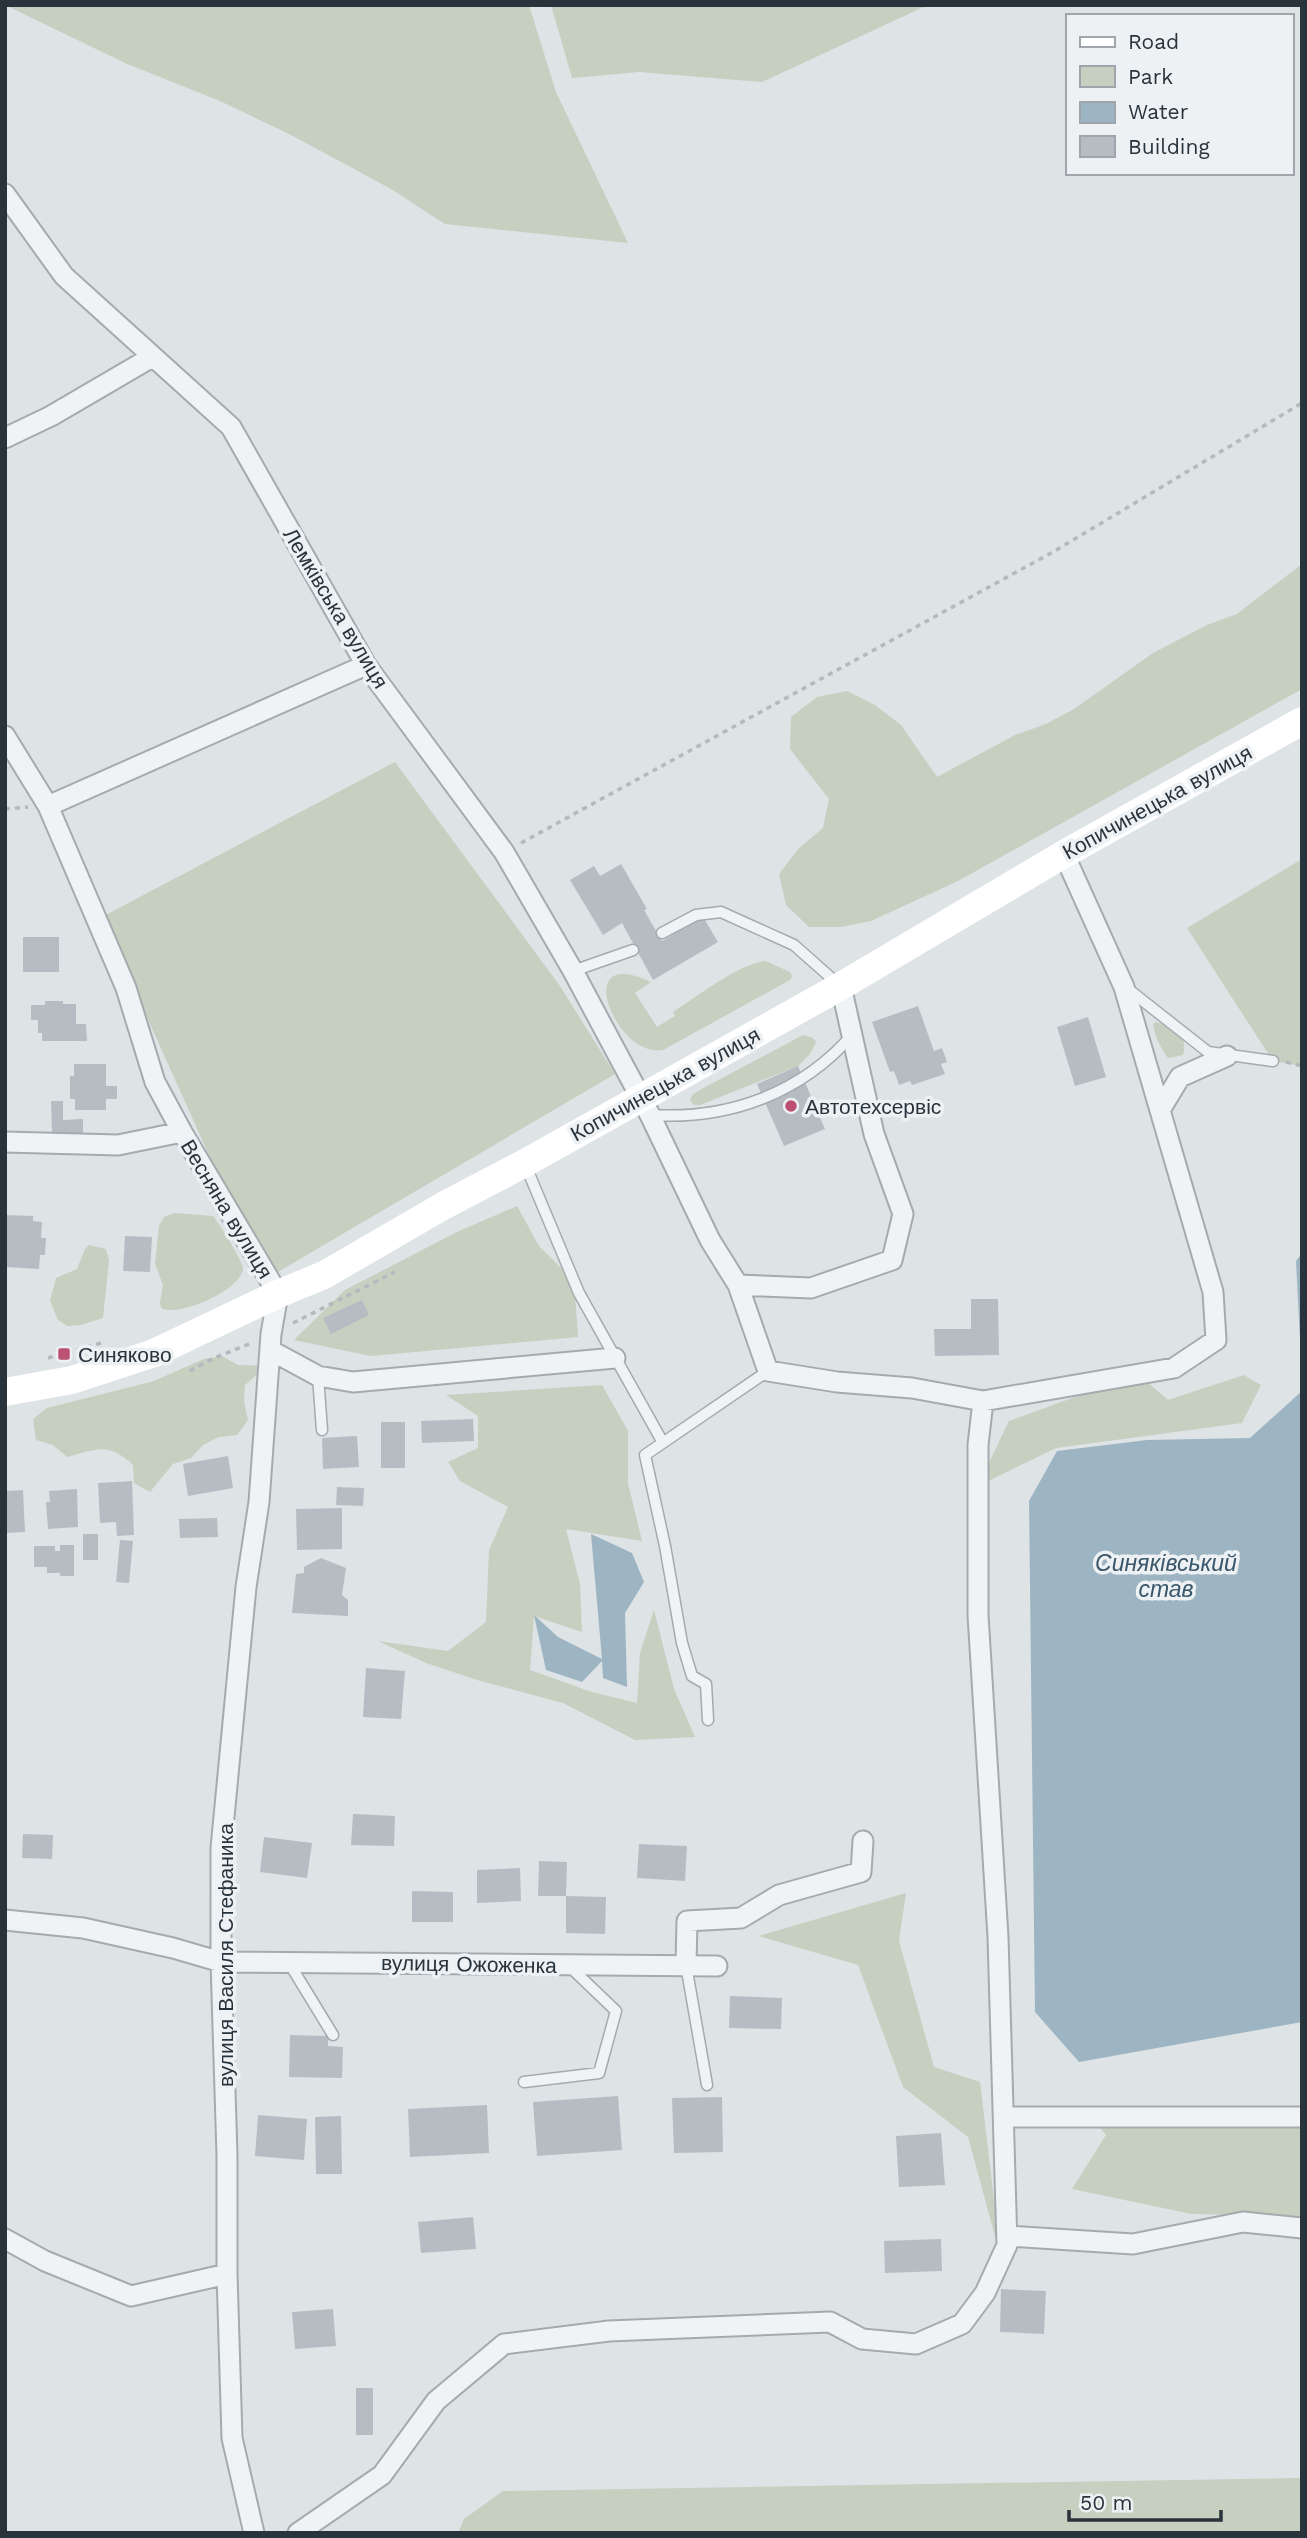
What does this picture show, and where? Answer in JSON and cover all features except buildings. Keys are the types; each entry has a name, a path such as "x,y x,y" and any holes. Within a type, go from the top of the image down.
{"main road":[{"name":"Копичинецька вулиця","path":"5,1392 72,1380 154,1353 324,1275 443,1206 525,1163 645,1106 1064,854 1296,727"}],"street":[{"name":"Лемківська вулиця","path":"5,194 64,276 231,427 366,665 504,852 572,971 645,1106 710,1240 738,1285 768,1371"},
{"path":"5,438 51,416 152,357"},
{"path":"48,806 366,665"},
{"path":"5,736 48,806 126,988 155,1082 182,1132"},
{"path":"768,1371 837,1382 912,1388 983,1401 1174,1368 1216,1339 1213,1292 1125,987 1064,854"},
{"path":"738,1285 811,1288 892,1260 903,1214 874,1134 841,986"},
{"path":"1160,1110 1180,1077 1227,1056"},
{"name":"Весняна вулиця","path":"5,1142 118,1145 182,1132 278,1294"},
{"name":"вулиця Василя Стефаника","path":"254,2533 232,2438 227,2274 228,2155 221,1962 221,1848 246,1587 259,1502 270,1350 278,1294"},
{"path":"270,1350 318,1376 354,1382 615,1357"},
{"path":"298,2533 382,2475 436,2401 504,2344 609,2331 830,2322 862,2339 916,2344 962,2325 985,2292 1007,2245 1007,2236 998,1937 978,1615 978,1445 983,1401"},
{"path":"686,1964 687,1921 741,1918 779,1895 861,1872 863,1841"},
{"name":"вулиця Ожоженка","path":"5,1920 83,1928 173,1948 221,1962 717,1966"},
{"path":"1004,2117 1302,2117"},
{"path":"1007,2236 1133,2244 1243,2222 1302,2228"},
{"path":"5,2239 45,2261 131,2296 227,2274"}],"lane":[{"path":"662,933 696,915 721,912 794,945 841,986"},
{"path":"572,971 633,950"},
{"path":"1125,987 1208,1052 1273,1061"},
{"path":"645,1106 674,1117 710,1114 755,1103 808,1075 832,1056 853,1034"},
{"path":"525,1163 579,1293 662,1441"},
{"path":"708,1720 706,1684 692,1676 682,1643 645,1455 768,1371"},
{"path":"318,1376 322,1430"},
{"path":"289,1962 333,2035"},
{"path":"686,1964 707,2085"},
{"path":"524,2082 599,2073 616,2011 568,1965"}],"path":[{"path":"504,852 1053,552 1302,403"}],"green space":[{"path":"5,5 529,5 556,92 628,243 445,224 391,189 293,136 220,101 125,63"},
{"path":"551,5 928,5 762,82 639,72 572,78"},
{"path":"1302,564 1302,689 958,881 871,921 841,927 809,927 786,905 779,874 798,849 823,828 829,799 790,749 791,717 817,697 847,691 875,705 901,725 937,777 1015,735 1046,724 1074,709 1153,653 1207,625 1237,614"},
{"path":"395,762 560,986 615,1074 271,1276 221,1182 102,917"},
{"path":"1302,859 1302,1066 1273,1061 1187,928"},
{"path":"766,961 790,972 790,980 663,1050 646,1048 630,1038 617,1022 609,1005 606,989 612,977 626,974 651,982 635,993 657,1027 675,1016 673,1012 718,982 755,963"},
{"path":"1156,1022 1178,1032 1184,1042 1183,1055 1168,1058 1155,1033 1153,1024"},
{"path":"803,1035 816,1042 810,1054 798,1066 700,1105 694,1105 690,1100 692,1095 700,1090"},
{"path":"517,1206 539,1246 574,1281 578,1337 371,1356 294,1340 345,1290 457,1232"},
{"path":"174,1213 213,1216 243,1268 233,1285 222,1293 195,1305 170,1310 161,1308 163,1285 155,1264 159,1226 164,1217"},
{"path":"89,1245 106,1249 109,1260 103,1318 67,1326 58,1320 50,1301 56,1278 77,1269"},
{"path":"222,1356 238,1365 267,1366 245,1385 244,1402 248,1420 237,1435 219,1437 203,1445 191,1458 173,1464 150,1492 134,1483 133,1465 116,1453 102,1449 67,1457 53,1445 36,1440 33,1419 47,1408 154,1381 204,1359"},
{"path":"1138,1374 1168,1400 1244,1375 1261,1385 1242,1423 1056,1448 978,1486 1009,1421"},
{"path":"602,1385 628,1431 628,1483 642,1541 566,1529 580,1584 582,1632 534,1616 530,1670 592,1692 637,1703 640,1653 654,1610 674,1689 695,1737 635,1740 563,1703 426,1663 378,1641 448,1651 486,1622 489,1550 508,1507 460,1481 448,1462 478,1448 478,1416 446,1395"},
{"path":"906,1893 899,1941 934,2067 980,2082 1001,2258 968,2137 903,2087 858,1965 759,1936"},
{"path":"1091,2117 1302,2117 1302,2216 1192,2214 1072,2189 1106,2135"},
{"path":"1302,2478 1302,2533 458,2533 464,2519 503,2491"}],"water":[{"path":"1302,1253 1302,1379 1296,1261"},
{"name":"Синяківський став","path":"1302,1391 1302,2022 1079,2062 1035,2012 1029,1501 1057,1451 1147,1440 1250,1438"},
{"path":"591,1534 632,1553 644,1582 625,1613 627,1687 603,1678 602,1661 582,1682 546,1670 534,1615 558,1637 602,1659"}],"place":[{"name":"Автотехсервіс","path":"791,1106"},
{"name":"Синяково","path":"64,1354"}]}
